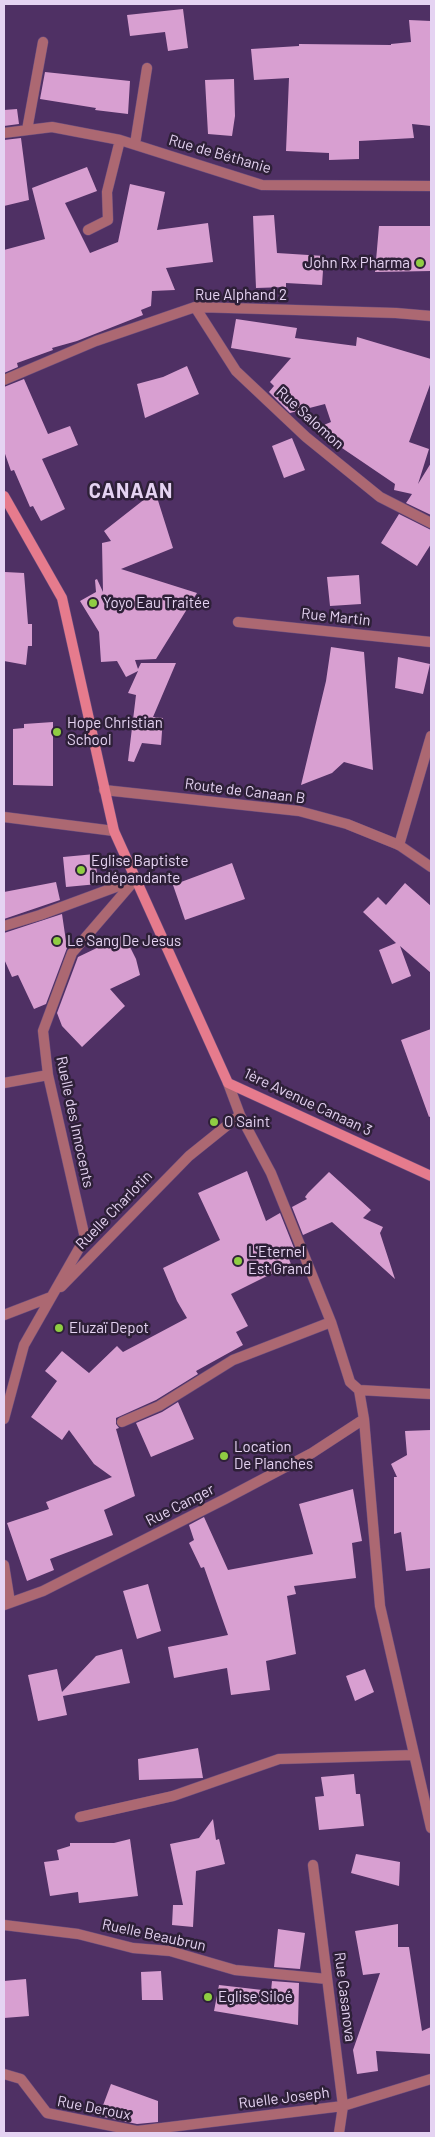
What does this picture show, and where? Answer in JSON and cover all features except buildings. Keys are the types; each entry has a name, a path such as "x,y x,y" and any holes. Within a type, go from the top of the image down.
{"main road":[{"name":"1ère Avenue Canaan 3","path":"4,496 62,598 114,831 134,880 228,1082 431,1176"}],"street":[{"path":"27,130 43,42"},
{"path":"135,144 147,68"},
{"name":"Rue de Béthanie","path":"4,134 52,127 120,140 262,185 431,186"},
{"path":"88,230 108,220 107,192 120,140"},
{"name":"Rue Alphand 2","path":"4,380 96,342 196,307 396,312 431,316"},
{"name":"Rue Salomon","path":"196,307 236,371 306,437 380,497 431,523"},
{"name":"Rue Martin","path":"238,622 431,642"},
{"path":"399,845 431,736"},
{"name":"Route de Canaan B","path":"104,790 299,811 348,824 399,845 431,867"},
{"path":"4,817 114,831"},
{"path":"4,926 40,915 134,880"},
{"name":"Ruelle des Innocents","path":"51,1298 85,1238 48,1075 44,1031 72,953 134,880"},
{"path":"4,1083 48,1075"},
{"path":"228,1082 240,1114 271,1173 331,1322 350,1382 359,1390 431,1394"},
{"name":"Ruelle Charlotin","path":"4,1315 51,1298 189,1156 240,1114"},
{"path":"4,1419 24,1344 51,1298"},
{"path":"122,1422 158,1406 233,1360 331,1322"},
{"path":"359,1390 364,1419 380,1606 431,1828"},
{"name":"Rue Canger","path":"7,1604 43,1591 216,1503 312,1453 364,1419"},
{"path":"4,1565 7,1604"},
{"path":"80,1817 172,1796 279,1759 414,1755"},
{"name":"Rue Casanova","path":"313,1865 344,2106 339,2133"},
{"name":"Ruelle Beaubrun","path":"4,1925 78,1934 133,1948 170,1951 235,1970 327,1979"},
{"name":"Rue Deroux","path":"4,2074 21,2079 47,2114 137,2132"},
{"name":"Ruelle Joseph","path":"137,2132 344,2106 431,2079"}],"place":[{"name":"John Rx Pharma","path":"420,263"},
{"name":"Yoyo Eau Traitée","path":"93,603"},
{"name":"Hope Christian School","path":"57,732"},
{"name":"Eglise Baptiste Indépandante","path":"81,870"},
{"name":"Le Sang De Jesus","path":"57,941"},
{"name":"O Saint","path":"214,1122"},
{"name":"L'Eternel Est Grand","path":"238,1261"},
{"name":"Eluzaï Depot","path":"59,1328"},
{"name":"Location De Planches","path":"224,1456"},
{"name":"Eglise Siloé","path":"208,1997"}],"district":[{"name":"CANAAN","path":"131,491"}]}
